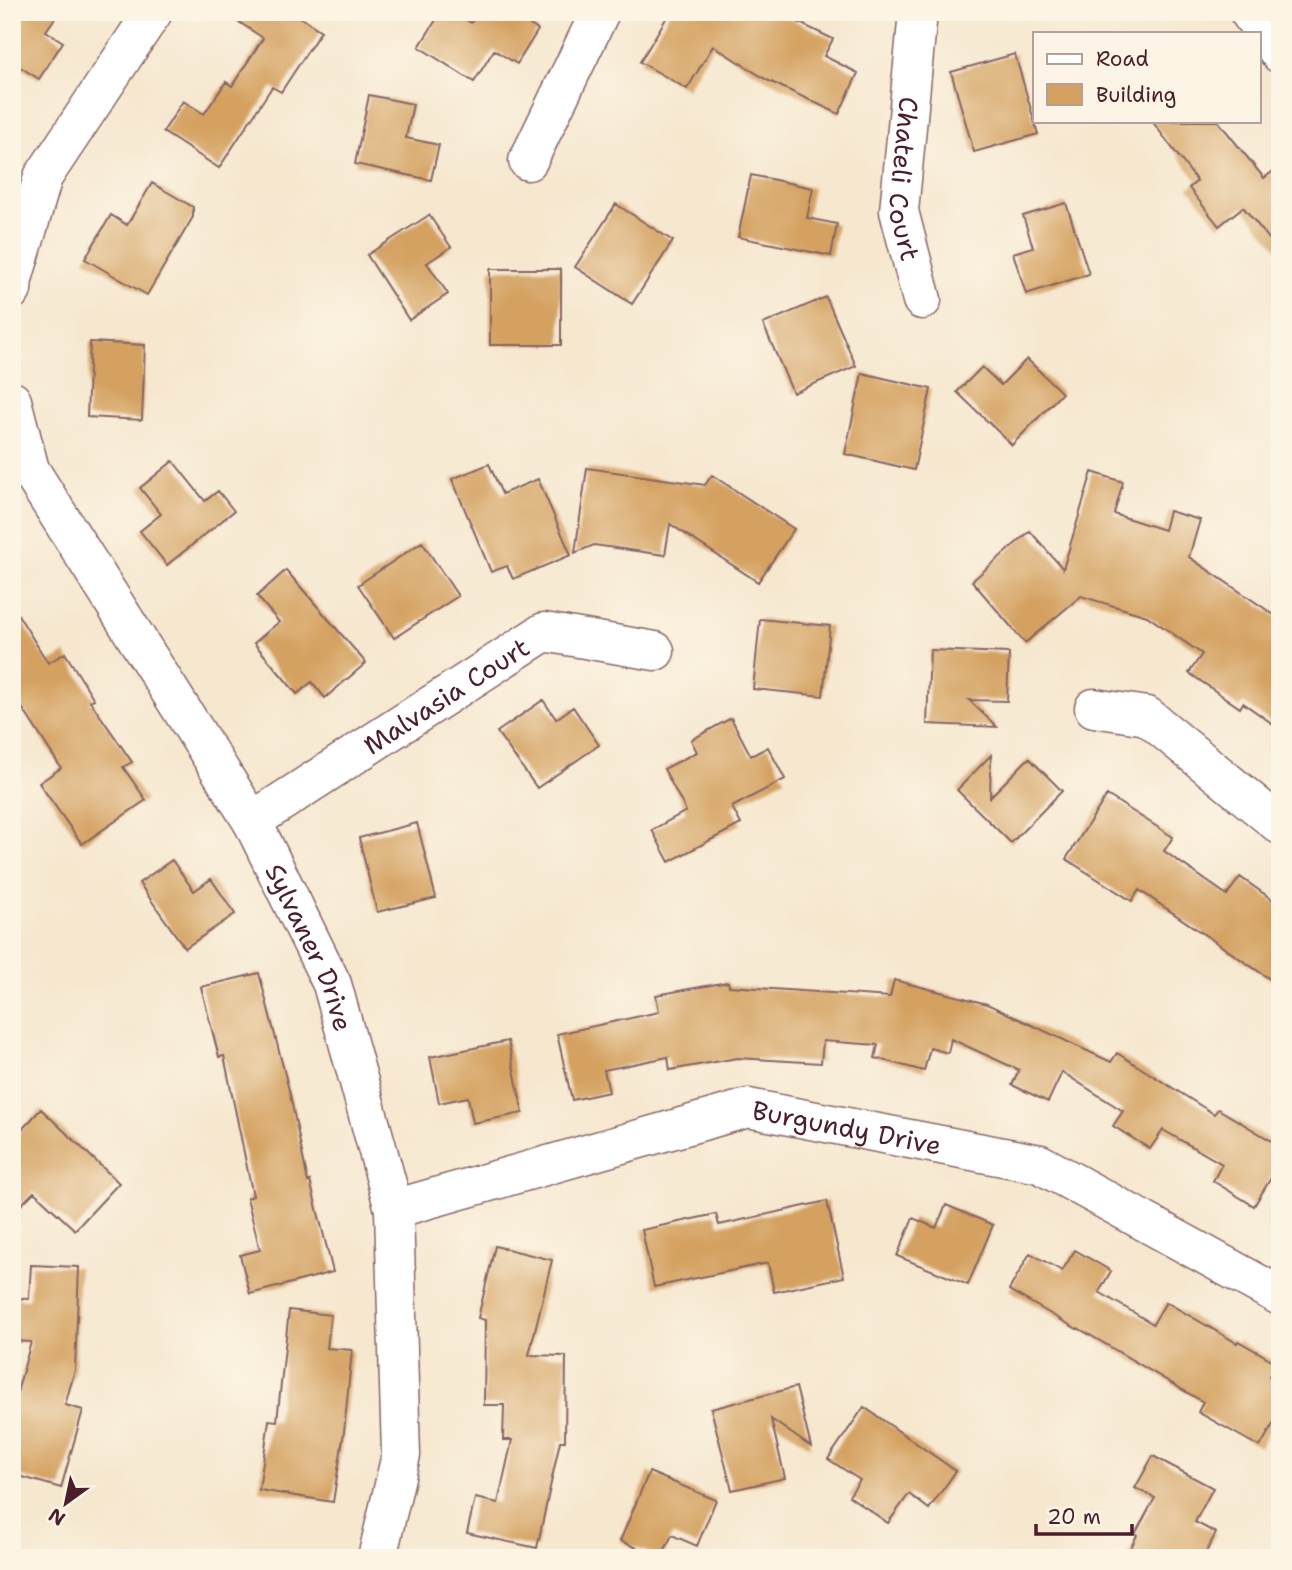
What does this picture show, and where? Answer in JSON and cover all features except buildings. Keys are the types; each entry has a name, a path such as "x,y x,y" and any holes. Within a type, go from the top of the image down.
{"street":[{"path":"12,290 43,177 153,12"},
{"path":"528,161 600,12"},
{"name":"Chateli Court","path":"918,12 899,211 922,300"},
{"path":"1249,12 1280,54"},
{"name":"Sylvaner Drive","path":"12,401 30,470 252,821 332,984 394,1209 401,1455 377,1558"},
{"name":"Malvasia Court","path":"252,821 544,632 655,652"},
{"path":"1094,708 1147,716 1280,825"},
{"name":"Burgundy Drive","path":"394,1209 748,1108 1040,1164 1280,1296"}]}
